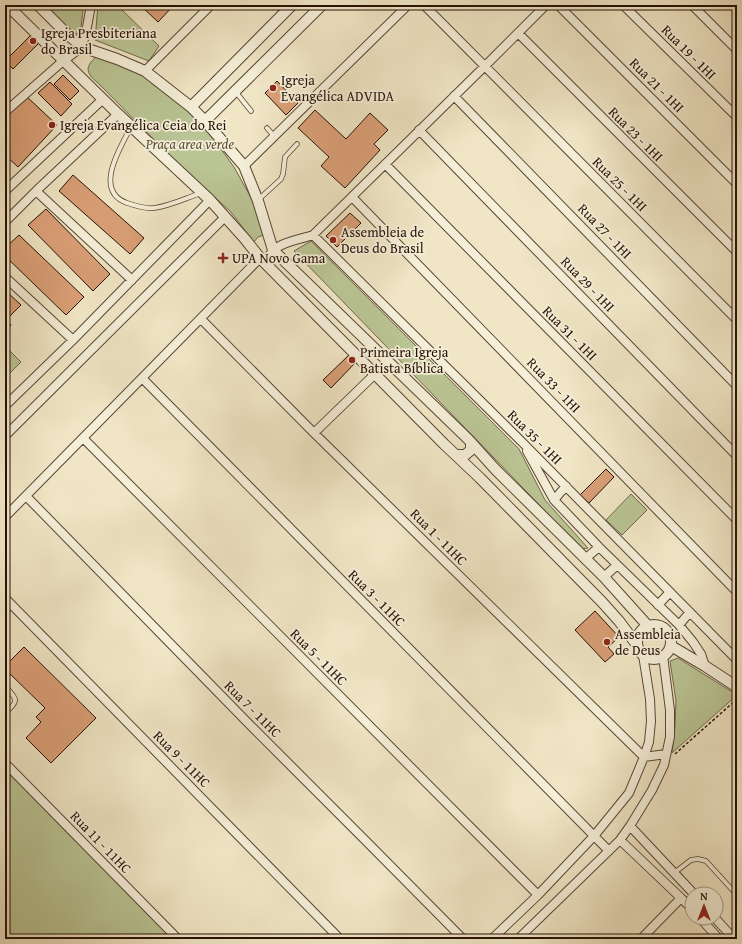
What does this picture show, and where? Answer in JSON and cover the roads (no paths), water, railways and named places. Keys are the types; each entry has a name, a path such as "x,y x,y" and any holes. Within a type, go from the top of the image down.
{"street":[{"path":"7,5 118,114 210,200 260,258 602,602 637,644 643,655 647,658 658,658 668,652 671,646 670,637 665,629 657,625 648,626 640,631 637,644"},
{"path":"38,5 82,46 145,71 191,107 205,121 244,166 258,201 273,250 471,443 492,466 604,577 648,626"},
{"path":"145,71 211,5"},
{"path":"191,107 292,5"},
{"path":"205,121 322,5"},
{"path":"244,166 408,5"},
{"name":"Rua 25 - 1HI","path":"424,5 737,320"},
{"path":"5,517 260,258 268,257 271,255 273,250 279,246 313,235 546,5"},
{"name":"Rua 21 - 1HI","path":"558,5 737,184"},
{"name":"Rua 19 - 1HI","path":"623,5 737,117"},
{"path":"692,5 737,50"},
{"path":"5,112 82,46 87,27 88,7"},
{"name":"Rua 23 - 1HI","path":"518,33 737,252"},
{"name":"Rua 27 - 1HI","path":"454,96 737,386"},
{"path":"5,191 103,99"},
{"path":"5,222 118,114"},
{"name":"Rua 29 - 1HI","path":"420,130 737,456"},
{"name":"Rua 31 - 1HI","path":"386,164 737,520"},
{"path":"36,191 132,280"},
{"name":"Rua 33 - 1HI","path":"352,197 737,592"},
{"path":"5,406 73,340 210,200"},
{"path":"6,434 225,217"},
{"name":"Rua 35 - 1HI","path":"313,235 566,486 737,660"},
{"path":"5,277 73,340"},
{"name":"Rua 1 - 11HC","path":"201,319 314,433 644,757"},
{"path":"314,433 375,374"},
{"name":"Rua 3 - 11HC","path":"142,378 609,850"},
{"name":"Rua 5 - 11HC","path":"83,438 538,895"},
{"path":"522,442 554,500 599,547 679,625 701,654 705,666"},
{"path":"456,455 465,455 471,450 471,443"},
{"path":"480,478 481,472 486,467 492,466"},
{"path":"554,500 566,486"},
{"name":"Rua 7 - 11HC","path":"26,496 251,726 463,939"},
{"path":"585,559 599,547"},
{"path":"604,577 617,565"},
{"path":"658,605 670,592"},
{"name":"Rua 9 - 11HC","path":"5,598 340,939"},
{"path":"679,625 690,612"},
{"path":"671,646 737,687"},
{"path":"495,938 594,836 629,793 649,742 651,721 650,699 643,655"},
{"path":"518,939 620,840 652,790 664,765 670,737 670,710 663,656"},
{"path":"644,757 666,754"},
{"name":"Rua 11 - 11HC","path":"5,763 178,939"},
{"path":"630,826 686,886"},
{"path":"620,840 684,901"},
{"path":"641,939 681,898"},
{"path":"707,926 719,939"},
{"path":"722,926 734,939"}],"lane":[{"path":"235,91 251,111"},
{"path":"132,127 116,155 111,174 112,191 120,200 138,207 153,208 202,193"},
{"path":"267,128 274,136"},
{"path":"258,201 281,178 283,174 285,157 297,144"},
{"path":"5,686 16,700 15,705 5,714"},
{"path":"674,873 691,860 698,859 706,861 737,895"}],"place":[{"name":"Igreja Presbiteriana do Brasil","path":"33,41"},
{"name":"Igreja Evangélica ADVIDA","path":"273,88"},
{"name":"Igreja Evangélica Ceia do Rei","path":"52,125"},
{"name":"Assembleia de Deus do Brasil","path":"333,240"},
{"name":"UPA Novo Gama","path":"223,258"},
{"name":"Primeira Igreja Batista Bíblica","path":"352,360"},
{"name":"Assembleia de Deus","path":"607,642"}],"park label":[{"name":"Praça area verde","path":"190,144"}]}
